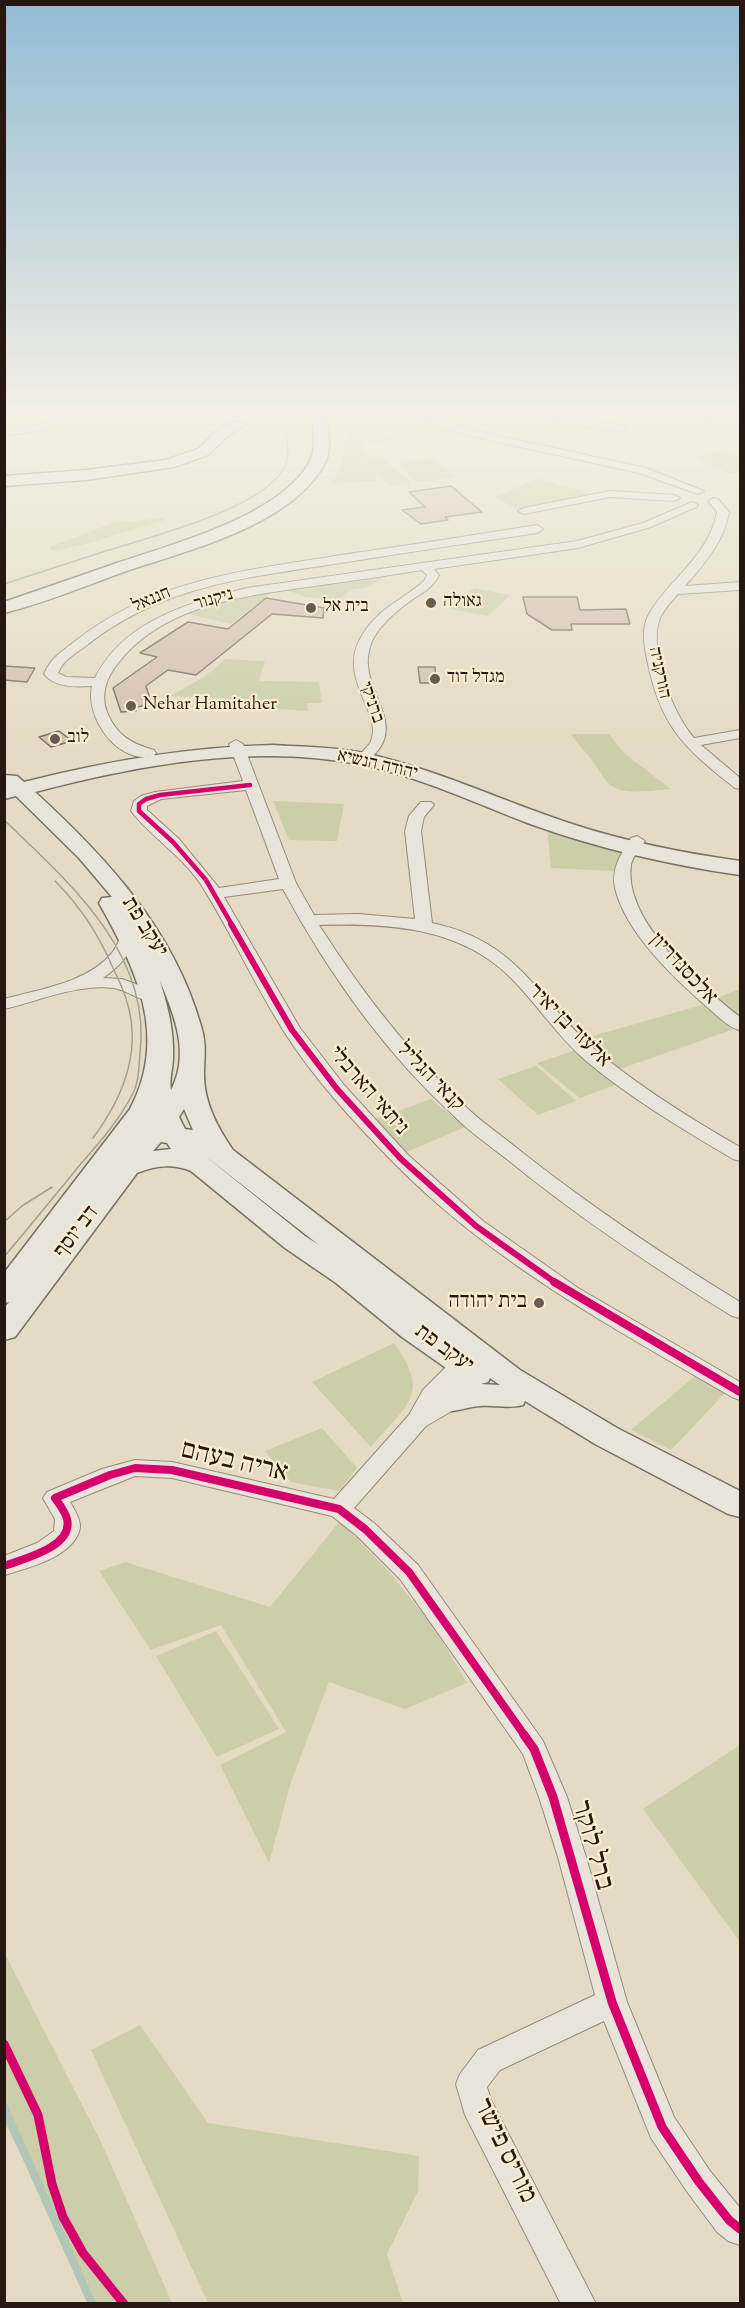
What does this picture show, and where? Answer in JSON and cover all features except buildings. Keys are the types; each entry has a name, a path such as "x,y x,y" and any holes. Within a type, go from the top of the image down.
{"main road":[{"path":"4,601 215,526"},
{"path":"4,608 233,526"},
{"path":"4,614 189,552 234,526"},
{"path":"4,594 194,535"},
{"name":"יהודה הנשיא","path":"8,784 236,748"},
{"name":"יהודה הנשיא","path":"55,776 116,752 149,753 236,748 369,756 541,820 681,860 741,868"},
{"path":"39,807 55,776"},
{"name":"יעקב פת","path":"8,784 39,807 111,878 151,934 170,973 192,1032 195,1055 191,1076 164,1129"},
{"name":"יעקב פת","path":"8,784 93,879 129,936 152,996 163,1048 157,1084 119,1159"},
{"name":"יהודה הנשיא","path":"633,845 741,860"},
{"path":"119,1159 166,1158 212,1161 211,1138 200,1119 194,1101 191,1076"},
{"name":"יעקב פת","path":"157,1084 164,1129 212,1161 512,1397 593,1447 741,1524"},
{"name":"דב יוסף","path":"4,1294 119,1159 164,1129"},
{"name":"דב יוסף","path":"4,1330 119,1159"},
{"name":"יעקב פת","path":"472,1365 741,1505"},
{"path":"449,1401 480,1395 512,1397"}],"street":[{"name":"ניקנור","path":"97,682 125,646 157,624 191,608 248,592 578,544 644,526"},
{"name":"הורקניה","path":"720,526 708,548 654,615 651,625 651,648 660,691 669,717 690,743 741,785"},
{"name":"חננאל","path":"97,682 63,681 54,678 51,674 53,667 63,657 110,622 162,596 254,573 537,530"},
{"name":"ברניקי","path":"369,756 377,744 380,732 379,724 361,680 363,647 389,613 403,600 430,582 433,575 426,567"},
{"path":"673,591 741,586"},
{"path":"97,682 98,702 102,717 116,752"},
{"path":"690,743 741,734"},
{"name":"קנאי הגליל","path":"236,748 288,883 308,920 344,977 422,1074 462,1114 552,1186 700,1288 741,1311"},
{"name":"ניתאי הארבלי","path":"250,785 183,790 146,799 139,804 139,811 197,868 216,893 292,1030 337,1089 401,1159 476,1226 570,1293 741,1392"},
{"path":"424,925 413,831 417,816 426,805"},
{"name":"אלכסנדריון","path":"633,845 623,862 622,874 627,897 640,924 684,978 741,1025"},
{"path":"216,893 288,883"},
{"name":"אלעזר בן יאיר","path":"308,920 369,920 424,925 462,938 504,962 591,1055 665,1110 741,1155"},
{"path":"4,1004 72,985 96,975 124,951 129,936"},
{"path":"72,985 112,982 152,996"},
{"path":"418,1420 449,1401 472,1365"},
{"path":"339,1509 418,1420 431,1396 472,1365"},
{"name":"אריה בעהם","path":"4,1566 61,1543 68,1531 68,1520 55,1498 110,1475 135,1468 172,1470 339,1509"},
{"name":"ברל לוקר","path":"339,1509 365,1529 409,1572 534,1749 553,1797 572,1857 612,2002 662,2127 699,2182 729,2220 741,2229"},
{"name":"מוריס פישר","path":"579,2304 476,2104 471,2084 489,2060 612,2002"}],"green space":[{"path":"106,526 146,526 82,545 53,551 49,547"},
{"path":"386,574 386,577 366,588 354,589 338,600 305,597 282,588"},
{"path":"474,588 510,595 488,616 451,609"},
{"path":"276,589 231,624 184,613 211,603"},
{"path":"225,659 265,661 259,681 319,682 322,703 307,703 308,711 231,706 230,699 170,696 204,677"},
{"path":"571,734 609,734 625,754 671,789 635,792 611,786"},
{"path":"273,801 344,804 337,841 289,840"},
{"path":"547,826 622,852 614,871 551,868"},
{"path":"740,989 740,1019 714,999"},
{"path":"709,1003 740,1027 617,1070 582,1039"},
{"path":"576,1050 618,1084 580,1098 537,1063"},
{"path":"536,1066 576,1101 538,1115 498,1079"},
{"path":"431,1099 465,1127 402,1154 372,1120"},
{"path":"394,1343 411,1375 413,1388 404,1409 371,1447 312,1382"},
{"path":"701,1371 728,1390 671,1450 631,1430"},
{"path":"322,1428 357,1468 339,1491 291,1482 265,1451"},
{"path":"340,1521 390,1573 434,1627 467,1683 405,1709 329,1682 291,1782 269,1863 220,1765 286,1732 221,1625 151,1650 99,1571 125,1562 270,1607"},
{"path":"216,1631 279,1729 217,1757 156,1656"},
{"path":"740,1745 740,1942 643,1809"},
{"path":"5,1954 101,2142 172,2303 95,2303 5,2123"},
{"path":"140,2025 208,2123 419,2156 418,2191 387,2254 403,2303 208,2303 91,2050"}],"waterway":[{"path":"4,2107 92,2304"}],"tram line":[{"path":"4,584 187,526"},
{"path":"4,820 79,895 101,923 119,952 133,984 140,1017 138,1073 135,1088 127,1103 101,1140 4,1257"},
{"path":"55,881 81,911 102,944 124,993 131,1020 132,1038 127,1074 113,1107 93,1138"},
{"path":"4,1222 22,1206 52,1187"}],"cycle path":[{"path":"250,785 160,795 146,799 139,804 139,811 173,842 206,880 292,1030 337,1089 401,1159 476,1226 570,1293 740,1392"},
{"path":"4,1566 46,1550 64,1537 68,1528 67,1519 55,1498 110,1475 135,1468 172,1470 339,1509 365,1529 409,1572 534,1749 553,1797 572,1857 612,2002 662,2127 699,2182 729,2220 740,2229"},
{"path":"4,2044 38,2115 52,2184 63,2217 83,2253 124,2304"}],"place":[{"name":"גאולה","path":"431,603"},
{"name":"בית אל","path":"311,608"},
{"name":"מגדל דוד","path":"435,679"},
{"name":"Nehar Hamitaher","path":"131,706"},
{"name":"לוב","path":"55,739"},
{"name":"בית יהודה","path":"539,1303"}]}
